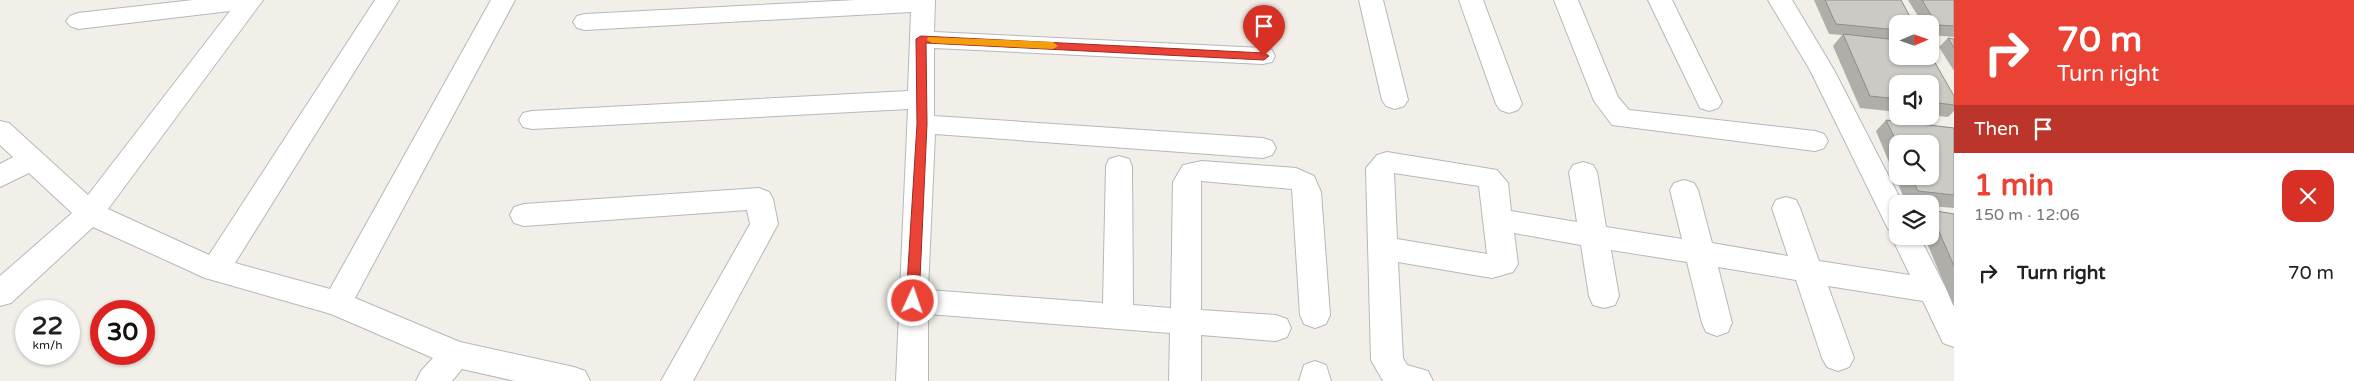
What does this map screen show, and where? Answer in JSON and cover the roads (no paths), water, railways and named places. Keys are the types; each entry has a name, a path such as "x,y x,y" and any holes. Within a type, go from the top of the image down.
{"street":[{"path":"78,21 250,0"},
{"path":"0,294 90,213 250,0"},
{"path":"214,270 387,0"},
{"path":"337,303 504,0"},
{"path":"1371,0 1395,100"},
{"path":"1471,0 1509,104"},
{"path":"1566,0 1607,101 1621,118 1814,141"},
{"path":"1660,0 1708,102"},
{"path":"1780,0 1822,70 1889,203"},
{"path":"585,22 923,2 912,381"},
{"path":"921,39 1264,56"},
{"path":"532,120 921,111 1263,148"},
{"path":"0,130 90,213 214,270 337,303 456,354 574,381"},
{"path":"0,176 32,159"},
{"path":"1382,248 1498,266 1503,264 1494,183 1487,177 1387,162 1380,168 1382,248 1387,360 1397,377 1417,381"},
{"path":"1118,316 1119,166"},
{"path":"1185,381 1186,182 1193,172 1202,171 1296,178 1304,183 1307,192 1315,315"},
{"path":"1583,172 1604,296"},
{"path":"1684,190 1717,323"},
{"path":"524,215 759,199 764,224 677,381"},
{"path":"1786,208 1838,358"},
{"path":"1498,220 1933,291"},
{"path":"1910,245 1954,334"},
{"path":"913,301 1276,328"},
{"path":"432,381 456,354"}]}
